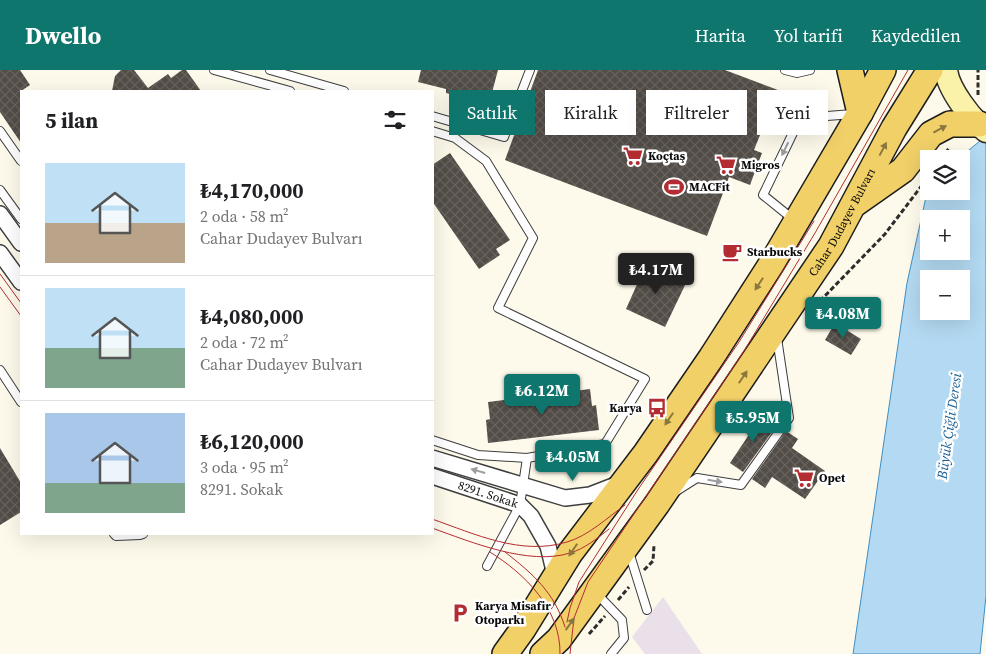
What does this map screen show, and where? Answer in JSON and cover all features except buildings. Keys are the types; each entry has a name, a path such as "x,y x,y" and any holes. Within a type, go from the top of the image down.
{"main road":[{"path":"850,70 860,113"},
{"path":"504,654 524,629 570,553 646,453 711,358 772,263 860,113 883,70"},
{"name":"Cahar Dudayev Bulvarı","path":"543,654 559,639 657,504 775,329 830,246 894,128 930,70"},
{"path":"852,206 903,170 931,134 950,124 980,125"},
{"path":"493,654 524,629"}],"street":[{"path":"946,70 946,76 959,100 980,125"},
{"path":"0,214 20,242"},
{"path":"0,253 20,281"},
{"name":"8291. Sokak","path":"434,459 565,498 590,495 623,482"},
{"name":"8291. Sokak","path":"434,477 520,505 531,516 548,546 556,579"}],"lane":[{"path":"214,70 286,90"},
{"path":"270,70 340,90"},
{"path":"434,117 504,137 530,70"},
{"path":"785,70 797,73 810,70"},
{"path":"796,222 762,194 805,108 827,116 860,113"},
{"path":"0,131 20,159"},
{"path":"434,132 455,138 486,161 533,238 498,308 646,379 605,444 527,458 478,455 434,441"},
{"path":"0,190 20,218"},
{"path":"657,504 697,478 741,486 789,418 775,329"},
{"path":"0,370 20,400"},
{"path":"487,566 520,505 527,458"},
{"path":"115,535 140,535"},
{"path":"627,545 647,610"},
{"path":"593,591 622,620 624,638 611,654"}],"path":[{"path":"816,304 830,292 885,234 920,188"}],"shaded area":[{"path":"663,597 702,654 645,654 632,637"}],"water":[{"name":"Büyük Çiğli Deresi","path":"986,136 986,596 980,654 853,654 907,283 920,224 920,260 970,260 970,210 923,210 925,200 970,200 969,150"}],"tram line":[{"path":"570,654 574,618 588,582 744,351 815,233 908,70"},
{"path":"567,622 579,582 637,491 739,342 814,221"},
{"path":"0,274 20,302"},
{"path":"0,287 20,315"},
{"path":"434,520 481,537 515,545 550,546 582,536 625,505"},
{"path":"434,529 500,551 537,557 570,553 591,543 609,529"},
{"path":"490,552 528,582 548,608 559,638 560,654"},
{"path":"505,552 525,568 549,594 565,627"}],"place":[{"name":"Koçtaş","path":"633,156"},
{"name":"Migros","path":"726,165"},
{"name":"MACFit","path":"674,187"},
{"name":"Starbucks","path":"732,252"},
{"name":"Karya","path":"657,408"},
{"name":"Opet","path":"804,478"},
{"name":"Karya Misafir Otoparkı","path":"460,613"}]}
